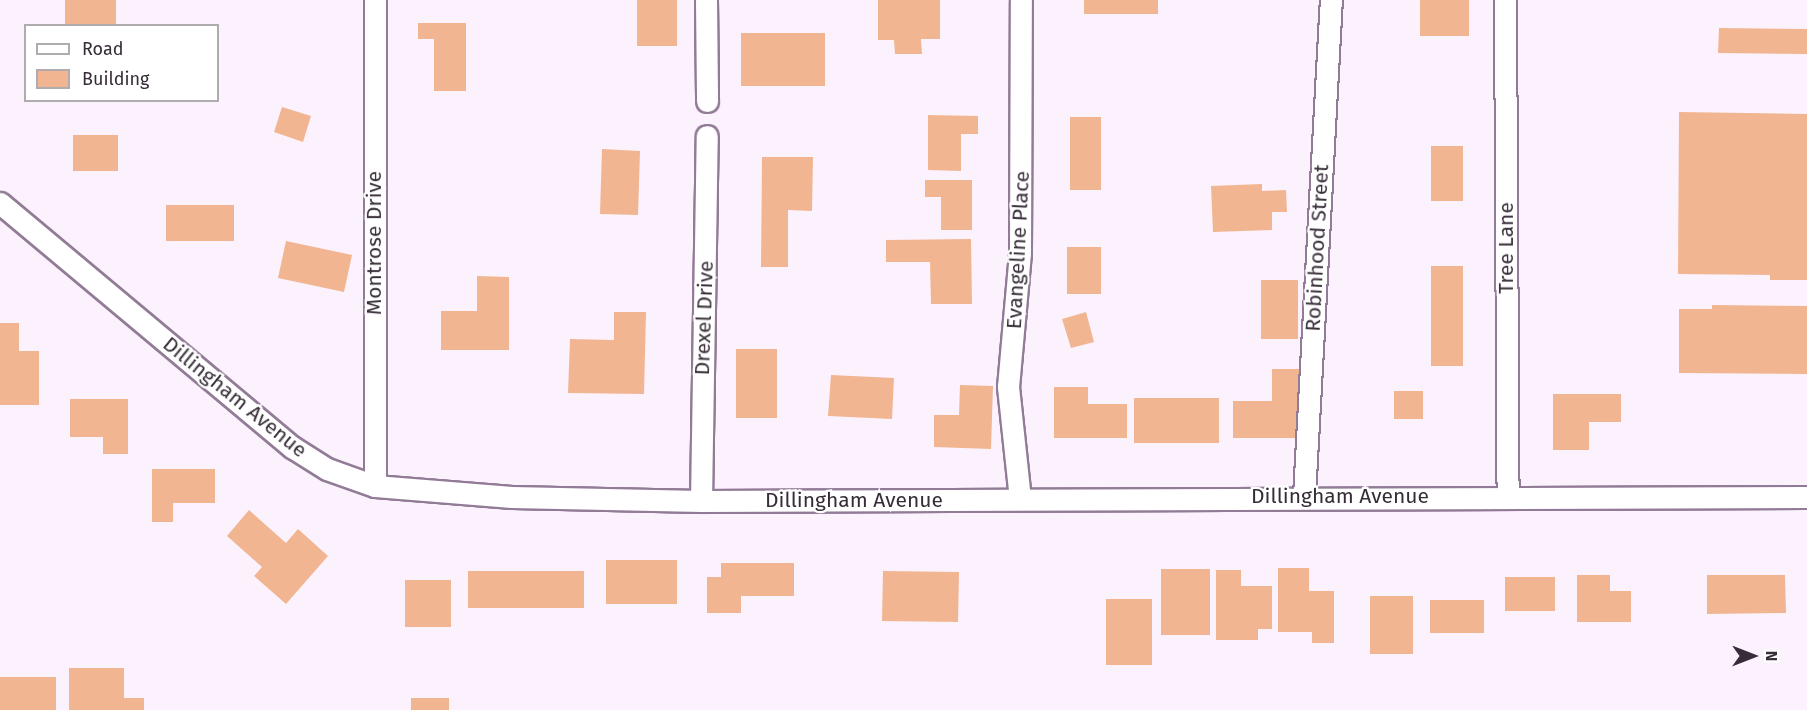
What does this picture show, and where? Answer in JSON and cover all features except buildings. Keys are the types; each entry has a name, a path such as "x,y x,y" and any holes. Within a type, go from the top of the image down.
{"street":[{"name":"Montrose Drive","path":"375,0 375,486"},
{"path":"706,0 707,101"},
{"name":"Evangeline Place","path":"1020,500 1008,387 1020,252 1021,0"},
{"name":"Robinhood Street","path":"1304,496 1331,0"},
{"name":"Tree Lane","path":"1505,0 1508,496"},
{"name":"Drexel Drive","path":"701,501 707,136"},
{"name":"Dillingham Avenue","path":"0,203 292,447 327,469 375,486 512,496 701,501 1304,496 1807,497"}]}
